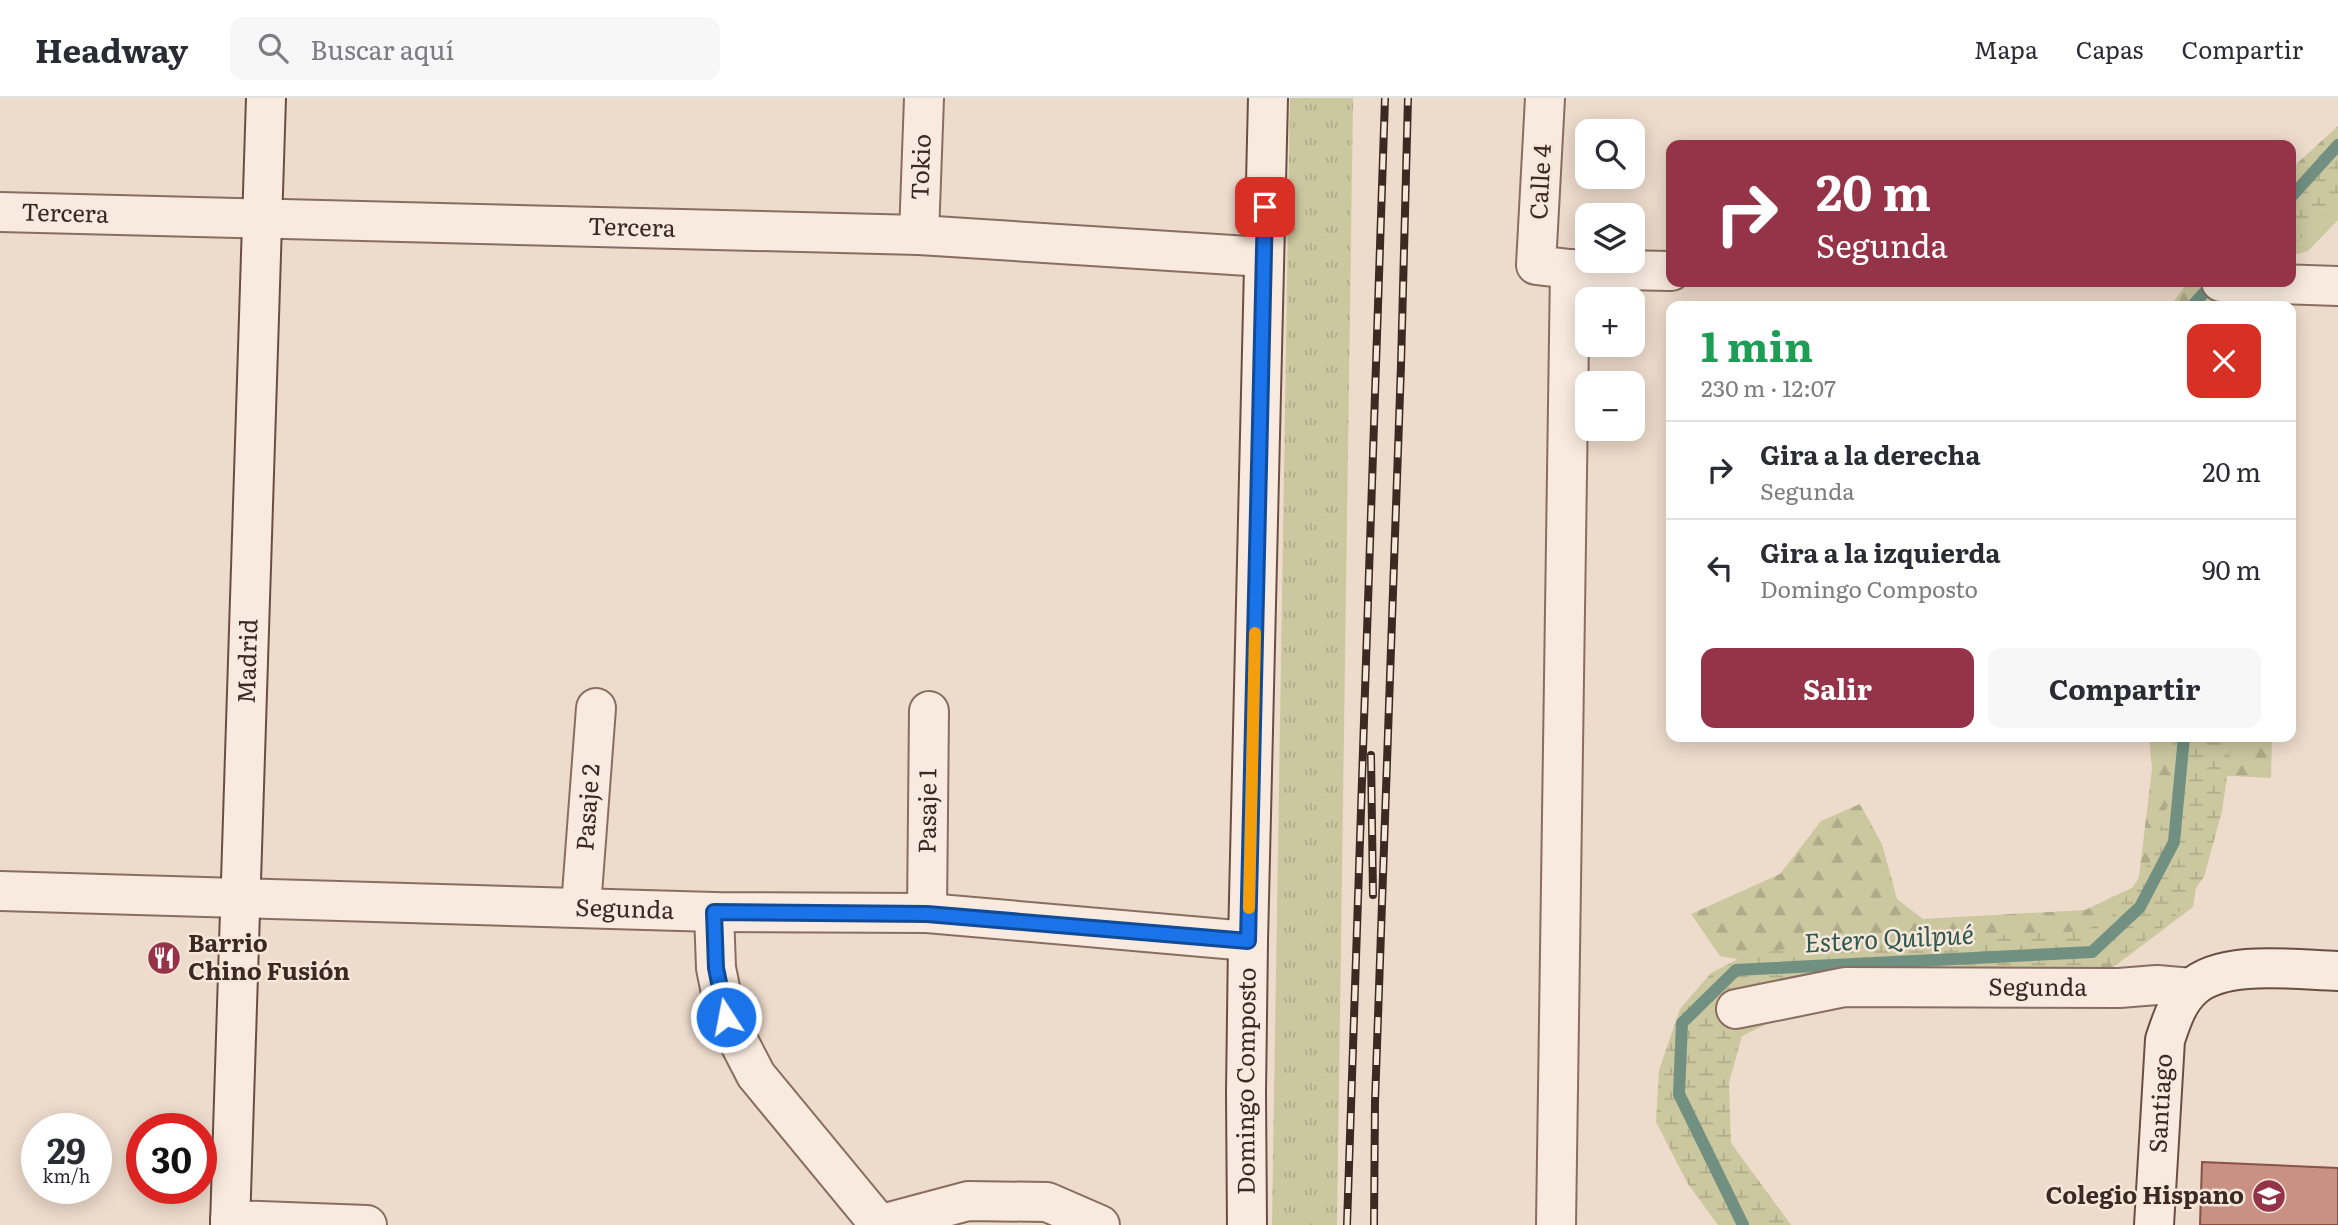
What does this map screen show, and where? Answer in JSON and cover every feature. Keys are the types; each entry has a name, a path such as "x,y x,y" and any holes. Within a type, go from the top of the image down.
{"street":[{"name":"Madrid","path":"230,1223 266,98"},
{"name":"Tokio","path":"919,235 924,98"},
{"name":"Domingo Composto","path":"1247,1225 1248,941 1268,98"},
{"name":"Calle 4","path":"1545,98 1553,267 1556,1225"},
{"name":"Tercera","path":"0,212 919,235 1264,257"},
{"path":"1553,267 1666,271"},
{"path":"2296,285 2338,286"},
{"name":"Pasaje 2","path":"581,907 596,708"},
{"name":"Pasaje 1","path":"927,914 929,711"},
{"name":"Segunda","path":"0,891 714,912 927,914 1248,941"},
{"path":"714,912 716,968 726,1017 756,1075 878,1225 968,1201 1046,1202 1100,1225"},
{"path":"2192,988 2216,974 2239,969 2338,971"},
{"name":"Segunda","path":"1736,1009 1845,987 2119,988 2157,985 2192,988"},
{"name":"Santiago","path":"2154,1225 2165,1041 2175,1012 2192,988"},
{"path":"230,1223 367,1225"}],"green space":[{"path":"1290,98 1353,98 1337,1225 1272,1225"},
{"path":"2338,126 2338,220 2308,251 2296,255 2296,164"},
{"path":"2338,137 2338,201 2296,242 2296,179"},
{"path":"2184,287 2256,287 2254,301 2174,301"},
{"path":"2200,287 2247,288 2246,301 2194,301"},
{"path":"2149,742 2272,742 2271,778 2214,775 2193,907 2095,981 1833,977 1720,956 1691,914 1780,874 1821,821 1860,804 1882,844 1897,899 1923,919 2085,910 2138,885 2152,769"},
{"path":"2172,742 2232,742 2222,811 2204,877 2173,919 2117,960 2072,976 1827,995 1742,1036 1729,1083 1731,1143 1791,1225 1718,1225 1688,1184 1656,1122 1659,1070 1680,1009 1711,973 1744,956 1813,944 2085,931 2114,914 2151,860 2176,776"}],"building":[{"name":"Colegio Hispano","path":"2202,1162 2338,1168 2338,1225 2200,1225"}],"waterway":[{"name":"Estero Quilpué","path":"2296,191 2338,145"},
{"name":"Estero Quilpué","path":"2197,301 2209,287"},
{"name":"Estero Quilpué","path":"1743,1225 1679,1094 1682,1023 1736,970 2092,952 2140,907 2174,842 2184,742"}],"railway":[{"path":"1347,1225 1385,98"},
{"path":"1374,1225 1375,1102 1408,98"},
{"path":"1371,755 1373,895"}],"slow traffic":[{"path":"1249,908 1255,633"}],"place":[{"name":"Barrio Chino Fusión","path":"164,958"},
{"name":"Colegio Hispano","path":"2269,1196"}],"route":[{"path":"726,1017 716,968 714,912 927,914 1248,941 1265,207"}]}
